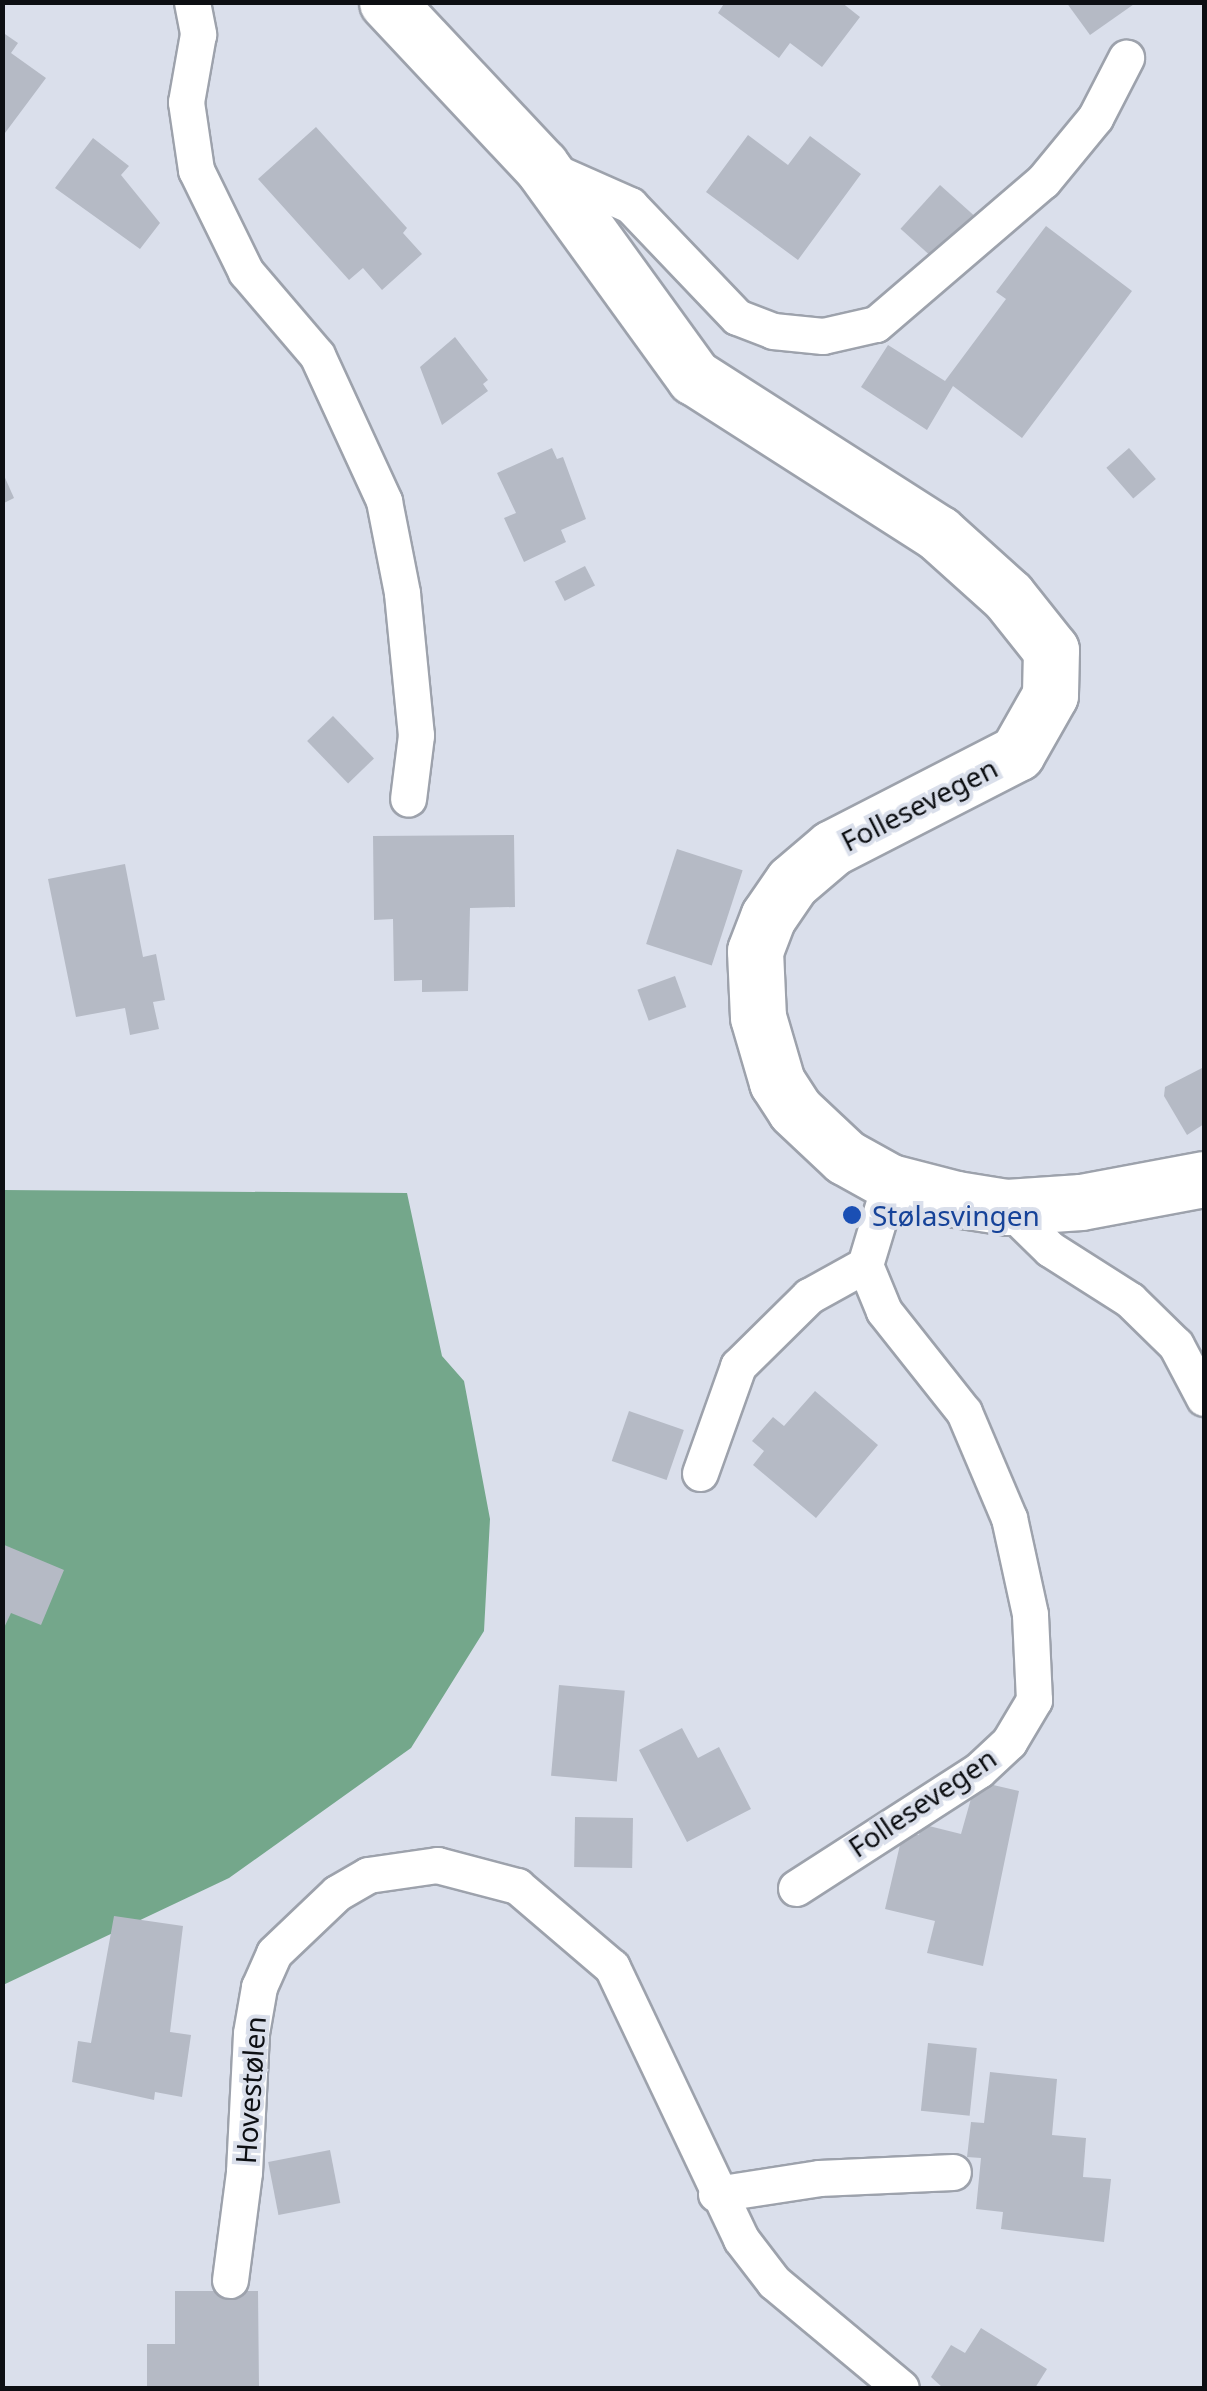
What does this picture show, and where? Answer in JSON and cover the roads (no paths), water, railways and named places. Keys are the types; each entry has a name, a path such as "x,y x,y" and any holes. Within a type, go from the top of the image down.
{"main road":[{"name":"Follesevegen","path":"386,2 541,166 694,377 938,533 1008,596 1051,650 1050,695 1017,753 832,848 792,882 755,951 758,1017 777,1082 814,1132 890,1182 1007,1207 1149,1194 1204,1179"}],"lane":[{"path":"192,2 198,34 186,102 196,170 246,272 316,355 384,501 402,593 416,734 408,799"},
{"name":"Follesevegen","path":"541,166 630,206 737,316 773,331 823,336 876,324 1042,181 1095,118 1126,58"},
{"path":"700,1473 738,1366 809,1296 864,1265 890,1182"},
{"path":"1007,1207 1050,1249 1130,1300 1176,1345 1204,1398"},
{"name":"Follesevegen","path":"796,1888 979,1770 1009,1742 1034,1700 1030,1614 1009,1518 964,1412 884,1311 864,1265"},
{"name":"Hovestølen","path":"230,2280 259,1987 274,1954 337,1893 402,1866 436,1865 516,1886 612,1967 716,2194 774,2282 901,2388"},
{"path":"716,2194 819,2178 954,2172"}],"place":[{"name":"Stølasvingen","path":"852,1215"}]}
